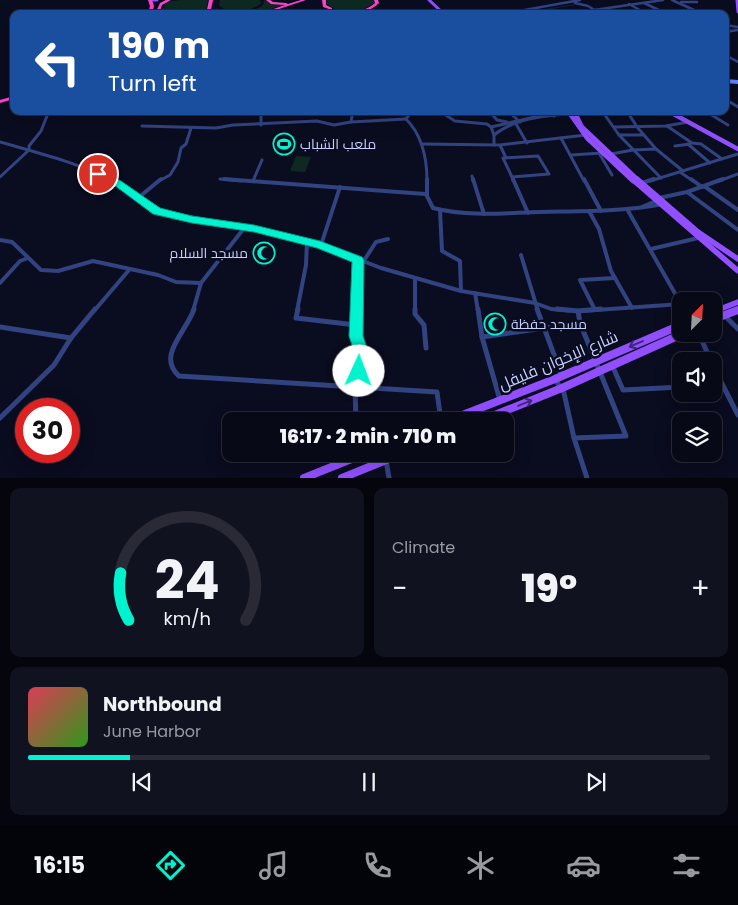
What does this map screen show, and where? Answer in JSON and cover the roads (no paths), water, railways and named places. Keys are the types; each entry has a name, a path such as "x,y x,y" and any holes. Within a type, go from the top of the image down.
{"highway":[{"path":"159,10 162,4 169,0"},
{"path":"268,0 278,4 301,1"},
{"path":"282,10 311,0"},
{"path":"324,0 323,4 336,10"},
{"path":"368,10 376,5 375,0"},
{"path":"273,10 301,1"}],"main road":[{"path":"150,0 157,0"},
{"path":"737,0 738,12"},
{"path":"572,115 601,153 719,248 738,259"},
{"path":"675,115 738,148"},
{"path":"679,115 738,148"},
{"path":"586,135 611,154 640,184"},
{"path":"660,201 698,238 738,271"},
{"path":"722,308 738,302"},
{"path":"724,315 738,310"},
{"name":"شارع الإخوان فليفل","path":"469,412 672,329"},
{"name":"شارع الإخوان فليفل","path":"502,412 562,388 672,339"},
{"path":"304,478 342,462"},
{"path":"342,478 381,462"}],"street":[{"path":"528,10 580,0"},
{"path":"571,3 588,6 594,10 663,0"},
{"path":"672,0 695,10"},
{"path":"642,2 659,10"},
{"path":"678,2 697,2"},
{"path":"629,4 640,10"},
{"path":"0,177 29,150 29,146 41,131 47,115"},
{"path":"261,115 261,124"},
{"path":"351,122 352,115"},
{"path":"406,119 409,115"},
{"path":"442,115 452,121 487,124 491,127 494,134 494,145"},
{"path":"493,115 497,120 512,123"},
{"path":"512,115 519,123 527,143"},
{"path":"494,134 499,129 546,115 554,116"},
{"path":"491,127 558,115"},
{"path":"605,115 619,135 661,178"},
{"path":"630,115 656,149 682,172 738,210"},
{"path":"712,115 728,125"},
{"path":"142,126 216,128 233,125 317,122 334,125 351,122 406,119"},
{"path":"406,119 422,144 427,181 425,194 433,208 440,210 484,214 627,209 642,207 738,174"},
{"path":"614,127 666,126 688,122"},
{"path":"666,126 690,144 710,163"},
{"path":"138,198 160,180 170,175 178,162 181,148 186,144 191,128"},
{"path":"619,135 643,134"},
{"path":"422,144 500,145 586,135"},
{"path":"561,138 601,211"},
{"path":"0,142 98,174 117,183 157,211 192,219 245,227 306,241 361,261 461,291 535,303 551,309 578,311 672,305"},
{"path":"675,146 701,144 722,159"},
{"path":"500,145 506,158"},
{"path":"611,154 633,150 656,149"},
{"path":"571,155 601,153 612,175"},
{"path":"640,184 738,154"},
{"path":"506,158 538,156 549,174 511,177"},
{"path":"506,158 503,158 528,213"},
{"path":"252,181 262,160"},
{"path":"472,176 484,214"},
{"path":"220,179 425,194"},
{"path":"320,245 340,187"},
{"path":"687,192 738,230"},
{"path":"627,209 674,292"},
{"path":"440,210 442,251 460,261 461,291"},
{"path":"589,211 599,229 615,278 632,308"},
{"path":"245,227 201,283 192,315 173,348 169,361 172,370 179,376 437,392 440,412"},
{"path":"651,250 698,238"},
{"path":"356,412 356,388 362,354 356,336 361,261 376,242 388,239"},
{"path":"0,240 12,242 41,270 58,271 93,261 158,275 176,282 201,283"},
{"path":"306,241 306,265 296,318 356,325"},
{"path":"521,254 587,478"},
{"path":"0,283 20,261 28,258"},
{"path":"0,418 54,365 71,338 129,270"},
{"path":"415,278 415,314 424,325 426,348"},
{"path":"595,310 580,280 615,278"},
{"path":"475,293 482,337 500,400"},
{"path":"574,438 626,436 598,371 596,360 580,322 578,311"},
{"path":"724,315 738,329"},
{"path":"482,337 580,322"},
{"path":"0,327 71,338"},
{"path":"612,366 623,390 672,387"},
{"path":"722,385 738,415"},
{"path":"386,462 389,478"}],"waterway":[{"path":"541,10 574,5"},
{"path":"729,30 738,28"}],"place":[{"name":"ملعب الشباب","path":"284,144"},
{"name":"مسجد السلام","path":"264,253"},
{"name":"مسجد حفظة","path":"495,324"}]}
